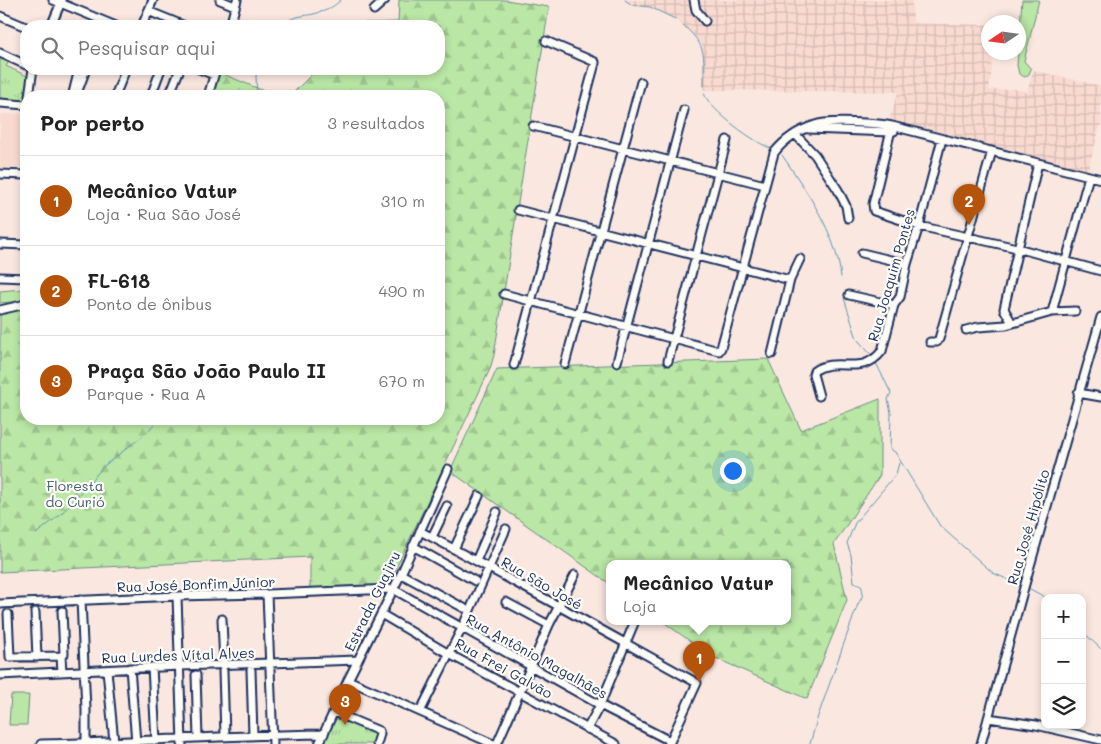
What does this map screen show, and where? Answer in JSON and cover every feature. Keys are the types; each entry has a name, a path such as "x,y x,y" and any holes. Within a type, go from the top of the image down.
{"street":[{"path":"220,0 236,3 232,20"},
{"path":"374,10 385,0"},
{"path":"694,0 696,10 705,21"},
{"path":"53,20 59,1 102,20"},
{"path":"144,20 150,1"},
{"path":"148,11 170,20"},
{"path":"0,16 20,24"},
{"path":"514,365 595,62 546,41"},
{"path":"0,53 20,62"},
{"path":"30,90 32,75"},
{"path":"75,90 77,75"},
{"path":"77,90 83,75"},
{"path":"117,90 124,75"},
{"path":"153,90 159,75"},
{"path":"171,90 178,75"},
{"path":"210,90 214,75"},
{"path":"565,364 641,82"},
{"path":"0,103 20,105"},
{"path":"617,362 684,110"},
{"path":"504,294 673,340 717,351 720,350 774,154 795,134 815,124 882,124 892,129 901,128 1101,179"},
{"path":"533,126 623,147 765,185"},
{"path":"892,129 873,204 872,209 875,212 920,226 1017,248 1101,271"},
{"path":"795,134 815,155 838,190 846,206 848,218"},
{"name":"Rua Joaquim Pontes","path":"819,396 813,374 818,368 832,364 855,366 874,358 880,353 885,343 894,305 900,298 907,264 920,226 942,139"},
{"path":"668,361 727,140"},
{"path":"930,342 937,342 940,339 992,151"},
{"path":"1012,324 1004,313 1004,309 1038,163"},
{"path":"0,174 20,175"},
{"path":"1052,312 1089,176"},
{"path":"518,210 790,280"},
{"path":"0,244 20,245"},
{"path":"862,253 907,264"},
{"path":"772,354 790,280 800,259"},
{"path":"0,277 20,278"},
{"path":"849,295 894,305"},
{"path":"0,310 20,305"},
{"path":"966,330 1012,324 1052,312 1075,311"},
{"name":"Rua José Hipólito","path":"981,744 1078,393 1101,317"},
{"path":"1078,393 1101,397"},
{"name":"Estrada Guajiru","path":"319,744 348,680 401,574 448,469"},
{"path":"454,549 479,496"},
{"path":"432,538 447,506"},
{"path":"476,561 497,512"},
{"path":"421,710 450,654 506,529"},
{"name":"Rua São José","path":"420,531 697,683 669,743"},
{"path":"413,546 475,580"},
{"path":"401,574 464,608"},
{"path":"348,680 421,710 495,744 549,625 576,575"},
{"name":"Rua Antônio Magalhães","path":"393,589 669,743"},
{"name":"Rua José Bonfim Júnior","path":"0,604 393,589"},
{"path":"267,594 273,744"},
{"path":"177,596 182,741"},
{"path":"81,600 87,728 90,743"},
{"path":"506,602 549,625"},
{"path":"62,611 64,654 61,656 62,672"},
{"path":"35,612 37,657"},
{"path":"8,614 10,657 61,656"},
{"name":"Rua Frei Galvão","path":"381,614 450,654 616,744"},
{"path":"222,619 225,736"},
{"path":"587,729 600,705 633,625"},
{"name":"Rua Lurdes Vítal Alves","path":"0,675 180,666 224,668 270,663 358,660"},
{"path":"152,667 156,741"},
{"path":"130,668 136,742"},
{"path":"107,670 118,743"},
{"path":"251,670 253,735"},
{"path":"196,675 198,738"},
{"path":"334,712 378,731 380,734 377,744"},
{"path":"988,718 1036,725 1101,740"},
{"path":"40,744 182,741 225,736 324,734"}],"shaded area":[{"path":"625,0 912,0 913,23 981,25 981,60 993,60 989,90 1016,89 1027,92 1033,70 1101,86 1101,123 1087,173 889,121 898,92 703,90 702,45 694,35 675,19 650,7 632,5"},
{"path":"0,114 20,114 20,169 0,168"}],"green space":[{"name":"Floresta do Curió","path":"399,0 506,0 549,7 494,355 490,369 387,587 310,588 310,557 0,572 0,311 20,307 20,425 445,425 445,90 296,90 311,75 445,75 445,20 398,20"},
{"path":"1022,0 1039,0 1026,53 1026,15 1021,15"},
{"path":"0,55 11,59 6,66 20,73 20,75 27,76 26,90 20,90 20,101 0,99"},
{"path":"1017,60 1024,60 1031,69 1029,74 1025,77 1019,74"},
{"path":"215,75 226,75 262,90 209,90"},
{"path":"20,289 20,301 0,303 0,291"},
{"path":"768,359 801,430 880,399 880,475 834,544 847,600 807,699 711,656 668,625 791,625 791,560 606,560 606,581 450,471 497,369"},
{"path":"11,695 29,695 27,725 9,725"},
{"path":"337,717 374,733 375,737 372,744 323,744"}],"waterway":[{"path":"288,20 327,10 341,0"},
{"path":"625,0 632,5 650,7 675,19"},
{"path":"680,22 695,37 702,50 704,57 704,86"},
{"path":"256,75 257,90"},
{"path":"704,93 714,108 734,126 756,141 773,149"},
{"path":"782,155 827,228 838,260 841,277"},
{"path":"844,298 857,339 873,357"},
{"path":"876,363 891,393 888,399 891,413 890,449 895,452 940,526 993,573 1018,584"},
{"path":"36,534 61,514 105,465 144,435 153,425"},
{"path":"810,744 818,716 858,604 863,595 861,585 854,582 851,555 847,543 855,523 896,474 899,463"},
{"path":"1030,589 1041,595"},
{"path":"1086,635 1101,649"}],"place":[{"name":"FL-618","path":"969,225"},
{"name":"Mecânico Vatur","path":"699,682"},
{"name":"Praça São João Paulo II","path":"345,725"}]}
